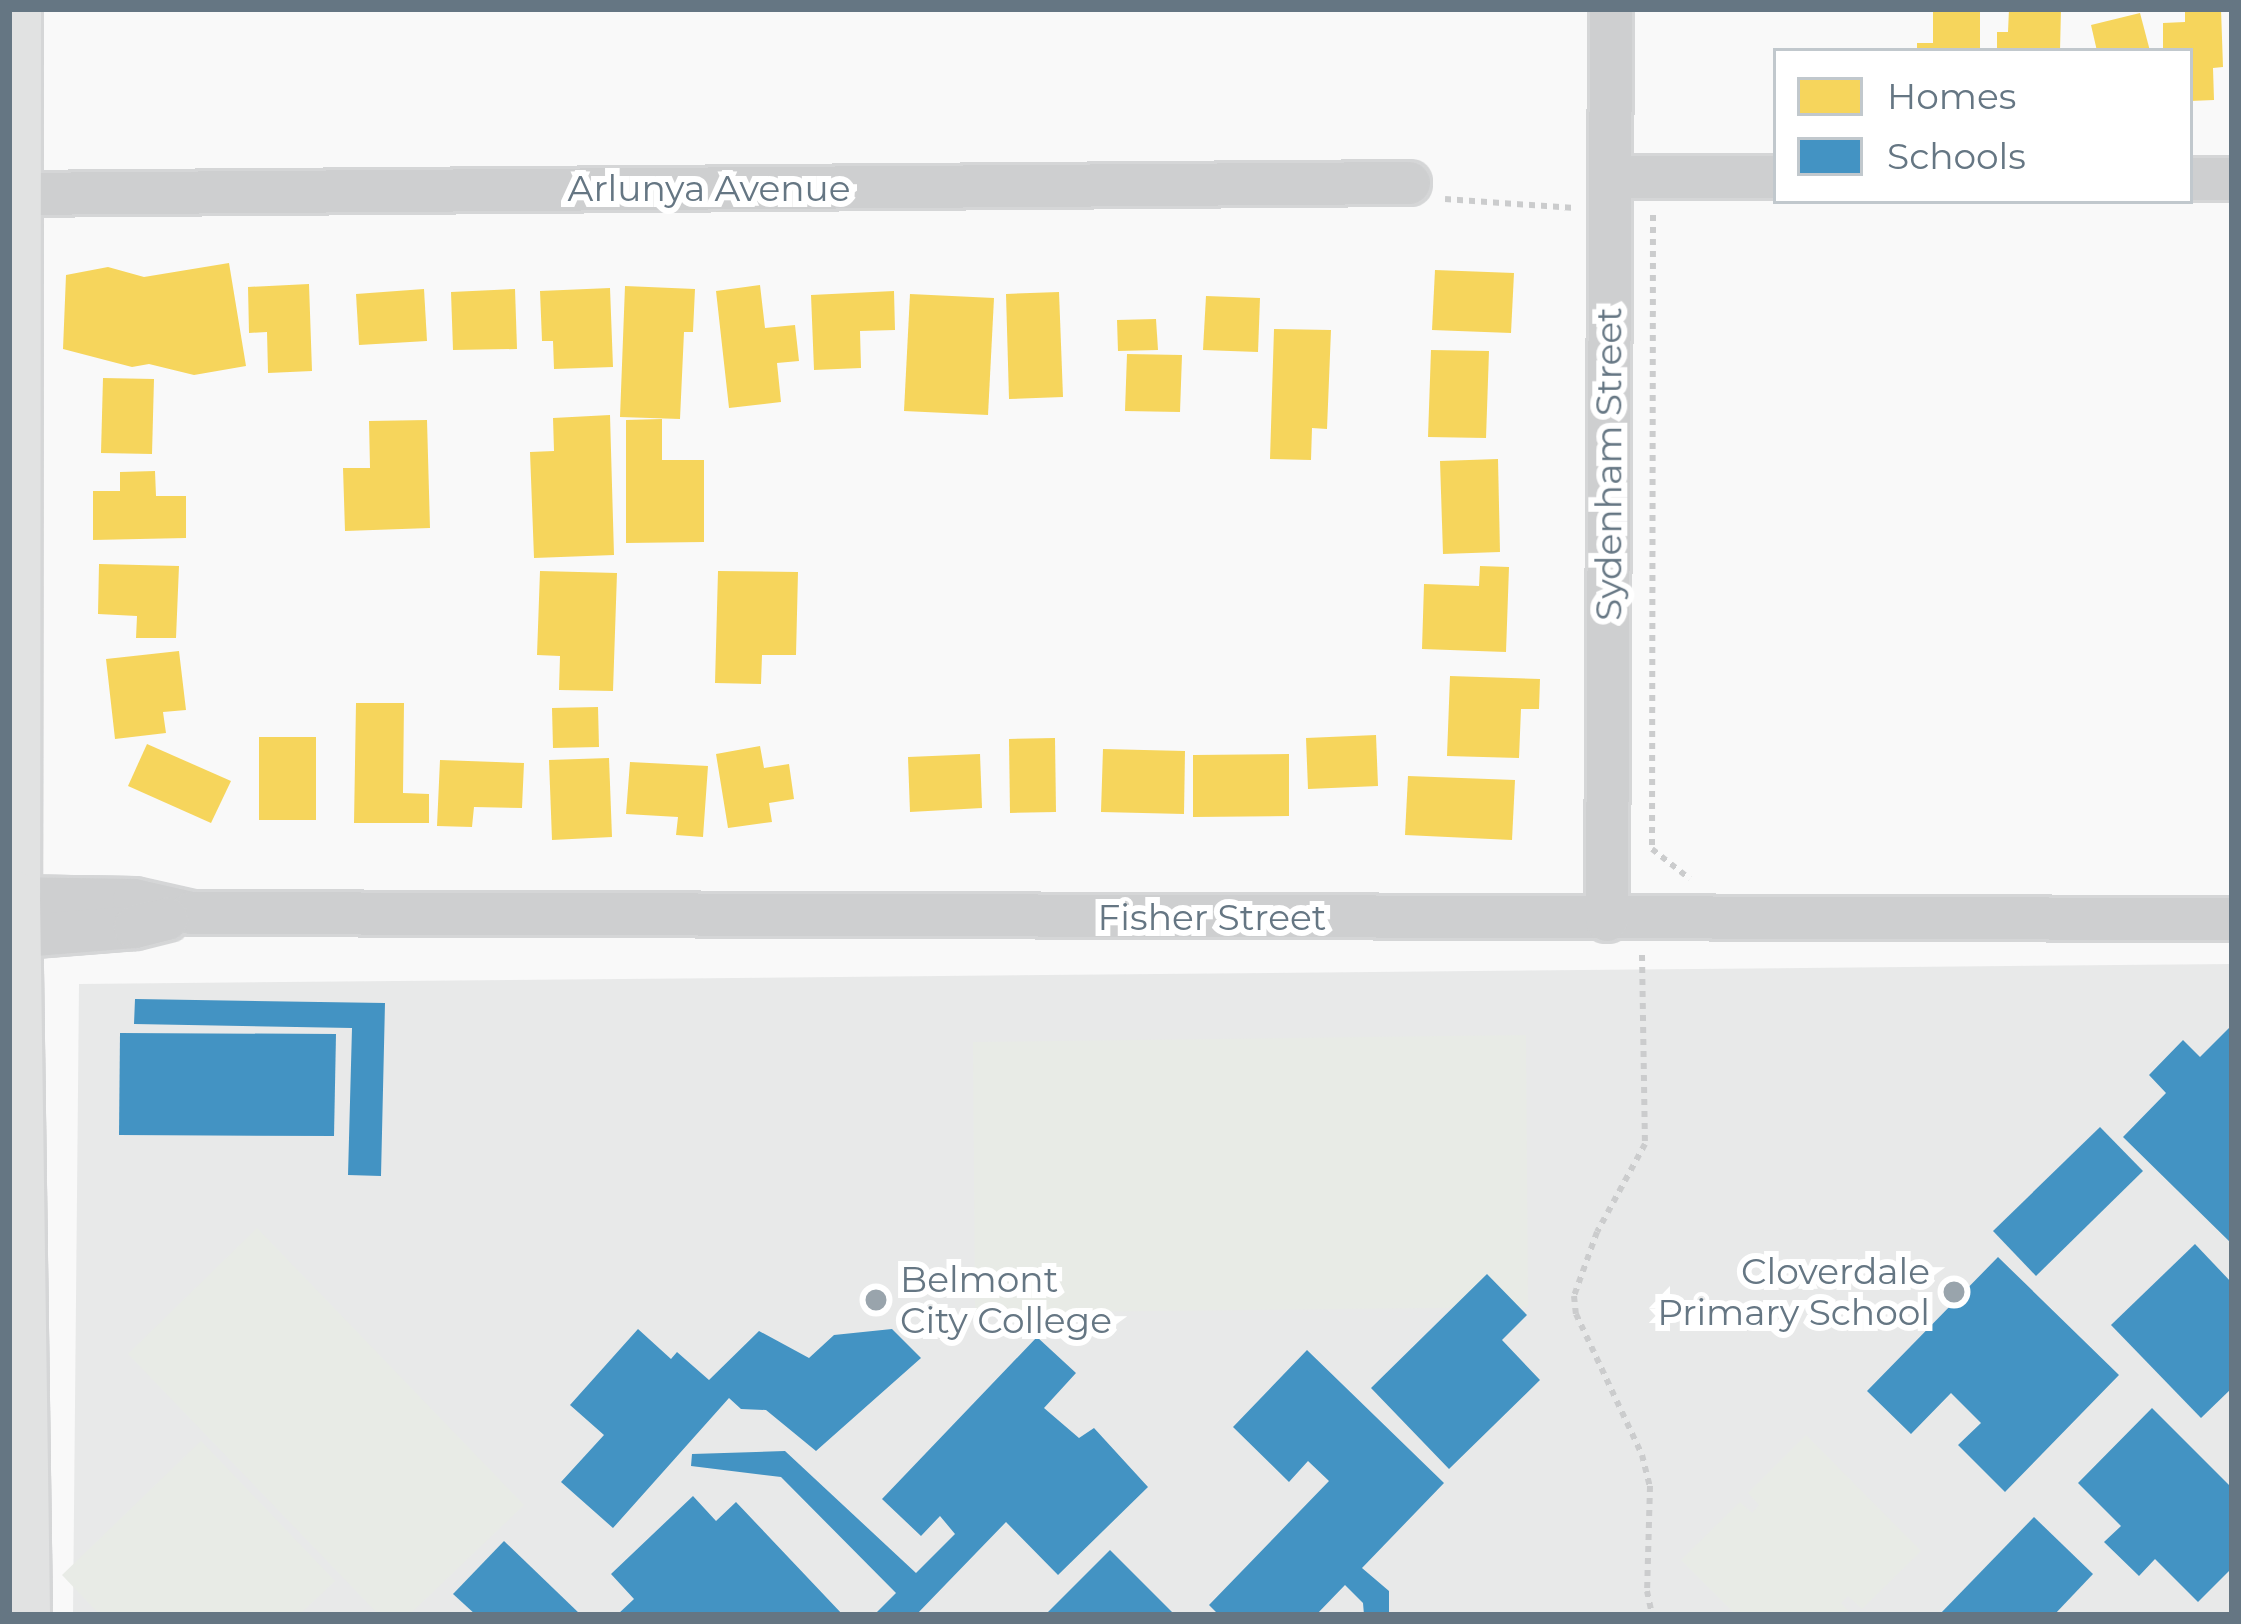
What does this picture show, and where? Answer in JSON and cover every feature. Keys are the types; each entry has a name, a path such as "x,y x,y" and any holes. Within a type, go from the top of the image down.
{"main road":[{"path":"14,9 11,917 22,1615"}],"street":[{"name":"Sydenham Street","path":"1611,9 1614,936"},
{"path":"1610,194 1653,177 1773,177"},
{"path":"2193,178 2232,179"},
{"name":"Arlunya Avenue","path":"12,194 1409,183"},
{"name":"Fisher Street","path":"11,917 134,900 192,913 1614,936 1663,920 2232,920"}],"path":[{"path":"1653,177 1652,849 1690,879 1663,920"},
{"path":"1409,183 1450,201 1610,194"},
{"path":"1614,936 1641,951 1645,1144 1597,1232 1574,1296 1576,1314 1642,1455 1650,1486 1647,1591 1652,1615"}],"shaded area":[{"name":"Belmont City College","path":"2232,964 2232,1615 73,1615 79,984"},
{"path":"1526,1035 1528,1307 975,1313 973,1042"},
{"path":"257,1228 524,1505 409,1615 379,1615 128,1354"},
{"path":"1806,1435 1921,1551 1862,1609 1848,1596 1841,1603 1852,1615 1736,1615 1681,1560 1740,1502 1752,1513 1759,1505 1748,1493"},
{"path":"201,1441 335,1581 299,1615 100,1615 62,1575"}],"building: Homes":[{"path":"1933,9 1980,9 1980,48 1917,48 1917,43 1933,43"},
{"path":"2009,9 2061,9 2060,48 1997,48 1997,32 2008,32"},
{"path":"2185,9 2221,9 2223,67 2213,68 2214,100 2193,101 2193,48 2163,48 2163,23 2185,22"},
{"path":"2140,13 2149,48 2096,48 2091,25"},
{"path":"229,263 246,366 194,375 149,364 132,367 63,349 66,275 108,267 144,277"},
{"path":"1435,270 1514,273 1511,333 1432,330"},
{"path":"309,284 312,371 268,373 267,332 249,333 248,287"},
{"path":"760,285 765,328 795,325 799,361 777,363 781,402 729,408 716,291"},
{"path":"625,286 695,289 693,332 684,332 680,419 620,417"},
{"path":"610,288 613,367 554,369 553,341 542,341 540,291"},
{"path":"424,289 427,341 359,345 356,294"},
{"path":"515,289 517,349 453,350 451,292"},
{"path":"894,291 895,330 860,331 861,368 814,370 811,295"},
{"path":"1059,292 1063,397 1009,399 1006,294"},
{"path":"910,294 994,298 988,415 904,411"},
{"path":"1206,296 1260,298 1258,352 1203,350"},
{"path":"1156,319 1158,350 1118,351 1117,320"},
{"path":"1274,329 1331,330 1327,429 1312,428 1311,460 1270,459"},
{"path":"1431,350 1489,351 1486,438 1428,437"},
{"path":"1127,354 1182,355 1180,412 1125,411"},
{"path":"103,378 154,379 152,454 101,453"},
{"path":"610,415 614,555 534,558 530,452 554,451 553,418"},
{"path":"662,419 662,460 704,460 704,542 626,543 626,420"},
{"path":"427,420 430,528 345,531 343,468 370,468 369,421"},
{"path":"1498,459 1500,552 1443,554 1440,461"},
{"path":"155,471 156,496 186,496 186,538 93,540 93,491 120,491 120,472"},
{"path":"99,564 179,566 176,638 136,638 137,616 98,614"},
{"path":"1480,566 1509,567 1506,652 1422,649 1424,584 1479,586"},
{"path":"540,571 617,573 613,691 559,690 560,656 537,655"},
{"path":"718,571 798,572 796,655 762,655 761,684 715,683"},
{"path":"179,651 186,710 163,712 166,733 115,739 106,659"},
{"path":"1450,676 1540,679 1539,709 1521,709 1519,758 1447,756"},
{"path":"356,703 404,703 403,793 429,794 429,823 354,823"},
{"path":"598,707 599,747 553,748 552,708"},
{"path":"1376,735 1378,786 1308,789 1306,738"},
{"path":"259,737 316,737 316,820 259,820"},
{"path":"1055,738 1056,812 1010,813 1009,739"},
{"path":"147,744 231,781 211,823 128,786"},
{"path":"760,746 764,768 789,764 794,799 769,803 772,822 728,828 716,754"},
{"path":"1103,749 1185,751 1184,814 1101,812"},
{"path":"980,754 982,808 910,812 908,757"},
{"path":"1289,754 1289,816 1193,817 1193,755"},
{"path":"609,758 612,837 552,840 549,760"},
{"path":"440,760 524,763 522,808 474,807 472,827 437,826"},
{"path":"630,762 708,766 703,837 676,835 678,817 626,814"},
{"path":"1408,776 1515,780 1512,840 1405,835"}],"building: Schools":[{"path":"135,999 385,1003 381,1176 348,1175 352,1028 134,1024"},
{"path":"2232,1025 2232,1244 2123,1137 2166,1093 2149,1075 2183,1040 2200,1057"},
{"path":"120,1033 336,1034 334,1136 119,1135"},
{"path":"2100,1127 2143,1171 2036,1276 1993,1231"},
{"path":"2195,1244 2232,1283 2232,1388 2201,1418 2111,1325"},
{"path":"1998,1257 2119,1375 2005,1492 1958,1445 1981,1423 1951,1393 1911,1434 1867,1391"},
{"path":"1487,1274 1527,1315 1502,1340 1540,1380 1449,1469 1371,1388"},
{"path":"638,1329 671,1359 677,1352 709,1380 759,1331 809,1358 834,1335 892,1329 921,1358 816,1451 766,1410 741,1409 729,1398 613,1528 561,1482 604,1435 570,1405"},
{"path":"1037,1337 1076,1373 1044,1408 1079,1438 1094,1428 1148,1487 1058,1575 1006,1522 916,1615 874,1615 896,1593 781,1477 691,1466 692,1454 785,1451 916,1573 955,1534 940,1516 921,1536 882,1499"},
{"path":"1307,1350 1444,1483 1362,1568 1389,1591 1389,1615 1364,1615 1363,1603 1345,1585 1316,1615 1219,1615 1209,1605 1329,1481 1308,1461 1289,1482 1233,1427"},
{"path":"2152,1408 2232,1488 2232,1568 2198,1602 2155,1559 2139,1576 2104,1542 2121,1526 2078,1483"},
{"path":"693,1496 716,1521 736,1502 843,1615 617,1615 634,1599 611,1574"},
{"path":"2034,1517 2093,1574 2054,1615 1939,1615"},
{"path":"504,1541 581,1615 476,1615 453,1594"},
{"path":"1110,1550 1175,1615 1045,1615"}],"place":[{"name":"Cloverdale Primary School","path":"1954,1292"},
{"name":"Belmont City College","path":"876,1300"}]}
